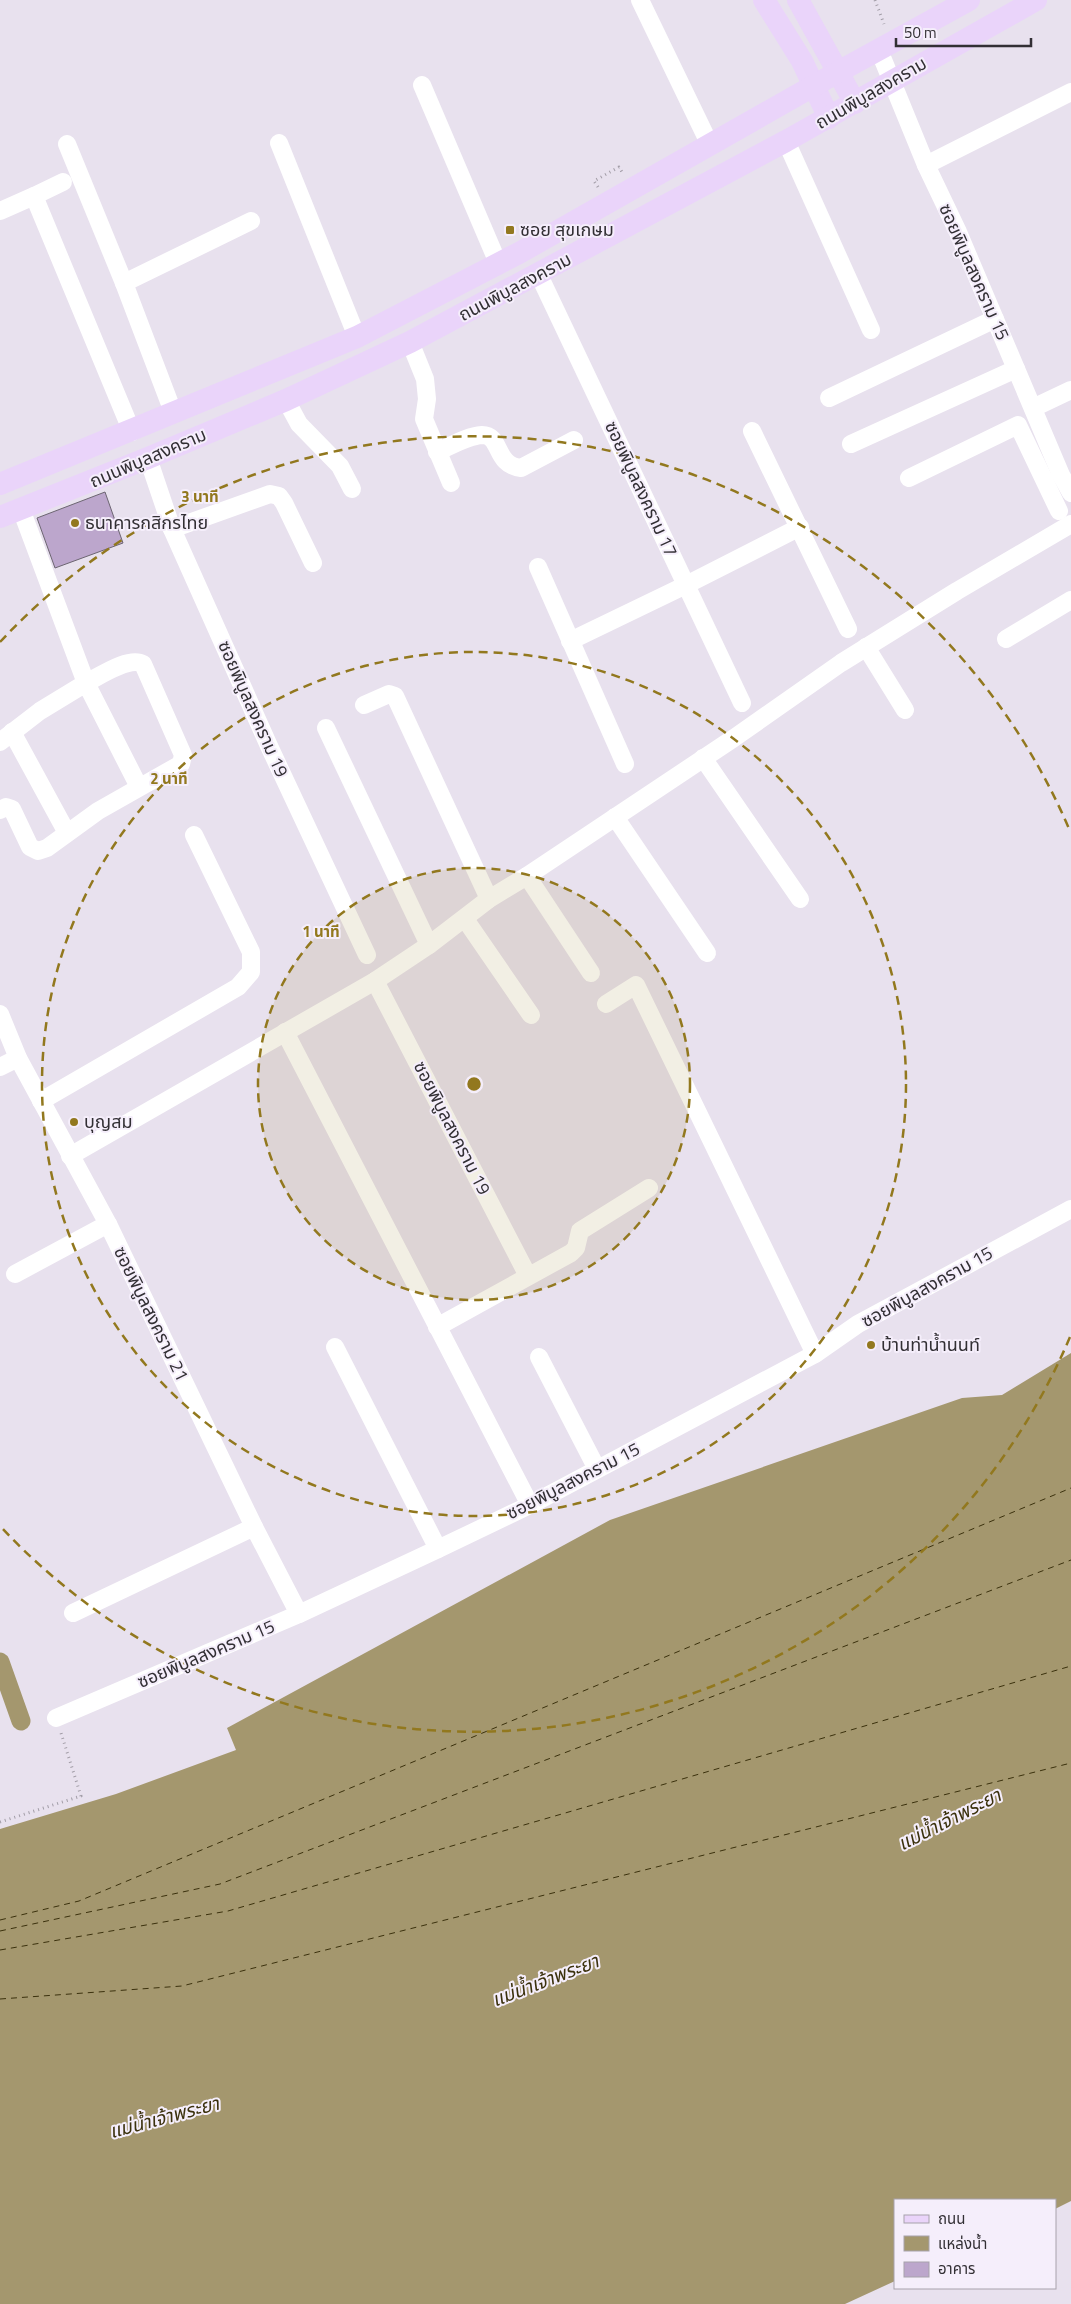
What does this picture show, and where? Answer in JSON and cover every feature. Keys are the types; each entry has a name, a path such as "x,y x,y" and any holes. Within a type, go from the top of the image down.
{"main road":[{"path":"764,0 802,61 829,118"},
{"path":"798,0 855,103"},
{"name":"ถนนพิบูลสงคราม","path":"0,484 132,432 173,412 357,337 498,263 970,0"},
{"name":"ถนนพิบูลสงคราม","path":"0,517 286,400 410,342 539,275 829,118 1036,0"}],"street":[{"path":"640,0 710,145"},
{"name":"ซอยพิบูลสงคราม 15","path":"886,46 892,81 926,165 958,232 1032,408 1053,478 1071,493"},
{"path":"422,85 498,263"},
{"path":"926,165 1071,92"},
{"path":"786,141 871,330"},
{"path":"278,143 357,337"},
{"path":"67,144 124,283 173,412"},
{"path":"0,211 63,182"},
{"path":"34,196 132,432"},
{"path":"124,283 252,221"},
{"name":"ซอยพิบูลสงคราม 17","path":"539,275 742,703"},
{"path":"829,398 995,319"},
{"path":"410,342 425,379 427,399 424,419 451,483"},
{"path":"850,444 1016,369"},
{"path":"1032,408 1071,390"},
{"path":"286,400 299,424 340,466 352,488"},
{"path":"909,478 1018,426 1053,478 1059,510"},
{"path":"752,431 848,629"},
{"path":"438,452 475,436 485,435 492,438 502,459 511,467 521,468 574,440"},
{"name":"ซอยพิบูลสงคราม 19","path":"148,458 172,529 269,746 367,955"},
{"path":"172,529 270,494 279,496 313,563"},
{"path":"21,509 86,683 139,787"},
{"path":"70,1156 375,981 430,945 489,899 614,818 866,647 1071,524"},
{"path":"570,641 686,586 800,527"},
{"path":"538,567 625,764"},
{"path":"1006,639 1071,600"},
{"path":"866,647 905,710"},
{"path":"0,810 12,809 30,847 38,851 47,848 98,811 181,764 183,755 143,664 138,661 129,662 86,683 40,711 6,737 67,833"},
{"path":"364,704 389,694 395,696 489,899"},
{"path":"326,728 430,945"},
{"path":"703,758 800,899"},
{"path":"614,818 708,953"},
{"path":"41,1101 238,987 251,972 251,952 194,835"},
{"path":"527,876 591,973"},
{"path":"466,918 531,1015"},
{"name":"ซอยพิบูลสงคราม 19","path":"375,981 528,1276"},
{"path":"606,1004 636,986 815,1354"},
{"name":"ซอยพิบูลสงคราม 21","path":"0,1014 18,1058 108,1224 254,1526 300,1614"},
{"path":"285,1032 530,1505"},
{"path":"0,1067 18,1058"},
{"path":"437,1327 571,1253 576,1248 580,1231 649,1188"},
{"name":"ซอยพิบูลสงคราม 15","path":"56,1718 300,1614 530,1505 815,1354 858,1324 1071,1209"},
{"path":"15,1274 108,1224"},
{"path":"336,1347 438,1549"},
{"path":"539,1357 597,1469"},
{"path":"73,1613 254,1526"}],"path":[{"path":"875,0 886,46"},
{"path":"594,181 619,167"},
{"path":"0,1822 82,1796 56,1718"}],"water":[{"name":"แม่น้ำเจ้าพระยา","path":"1071,1353 1071,2201 1056,2208 1056,2199 894,2199 894,2281 845,2304 0,2304 0,1829 116,1794 236,1750 227,1728 610,1520 962,1398 1002,1395"}],"building":[{"path":"105,492 123,543 55,568 37,518"}],"waterway":[{"path":"0,1662 21,1721"}],"ferry route":[{"path":"0,1920 79,1901 1071,1488"},
{"path":"0,1931 220,1884 1071,1560"},
{"path":"0,1950 228,1911 1071,1666"},
{"path":"0,1999 182,1986 1071,1763"}],"place":[{"name":"ซอย สุขเกษม","path":"510,230"},
{"name":"ธนาคารกสิกรไทย","path":"75,523"},
{"name":"บุญสม","path":"74,1122"},
{"name":"บ้านท่าน้ำนนท์","path":"871,1345"}]}
